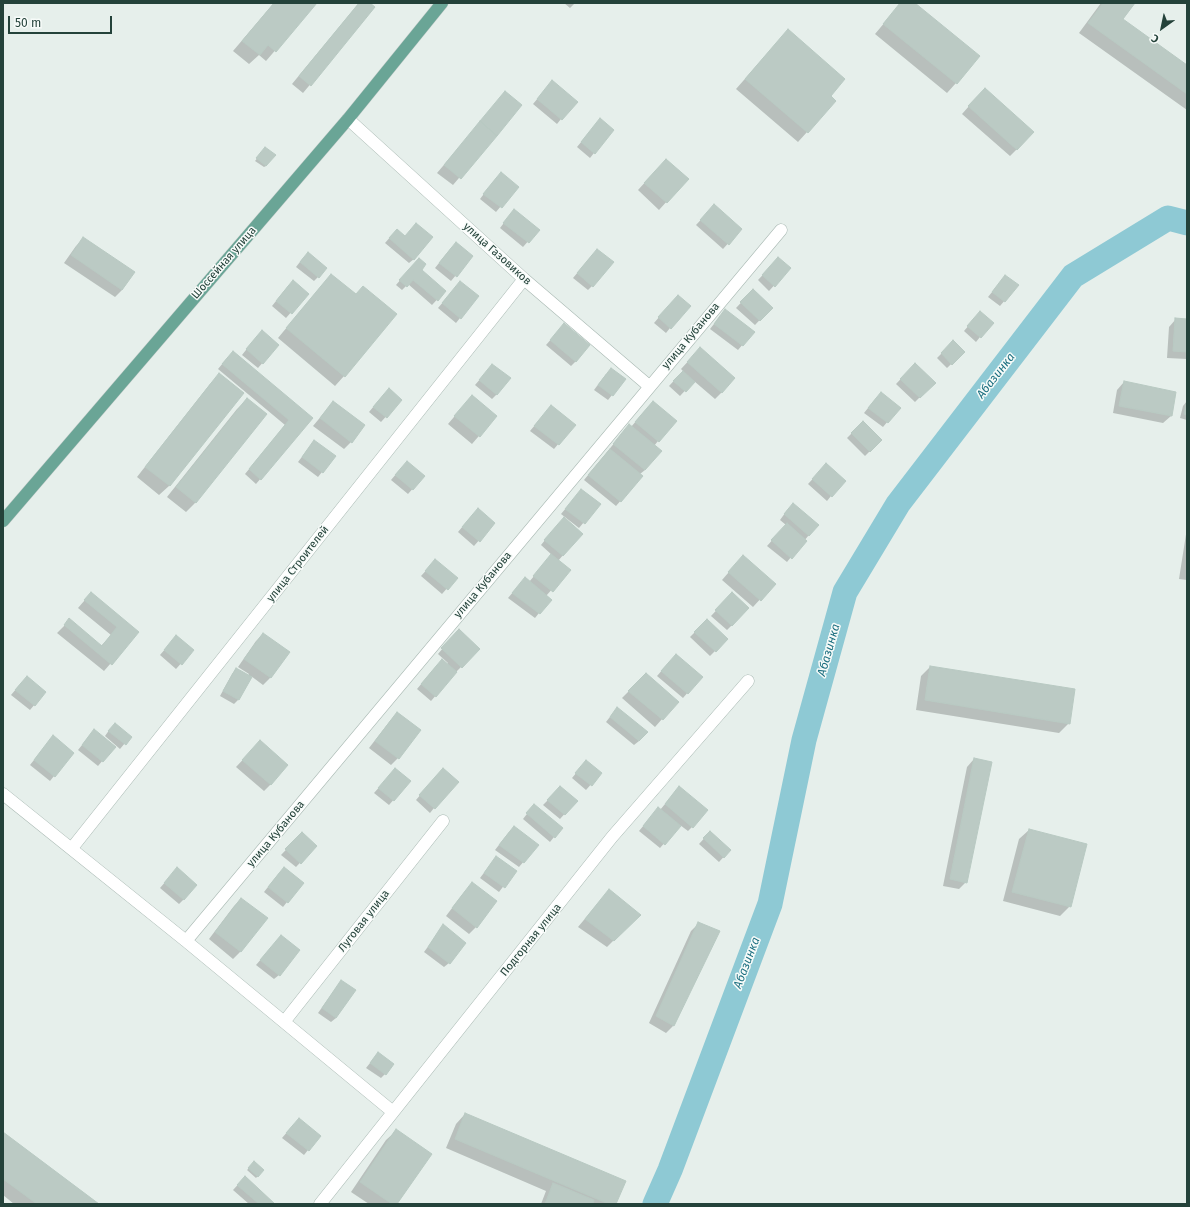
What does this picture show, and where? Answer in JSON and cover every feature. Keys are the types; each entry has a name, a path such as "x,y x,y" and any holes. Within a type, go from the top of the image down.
{"main road":[{"name":"Шоссейная улица","path":"3,512 361,94 435,3"},
{"name":"Шоссейная улица","path":"3,521 348,119 442,3"}],"street":[{"name":"улица Газовиков","path":"348,119 524,279 650,386"},
{"name":"улица Кубанова","path":"186,941 781,230"},
{"name":"улица Строителей","path":"72,848 524,279"},
{"name":"Подгорная улица","path":"320,1204 612,837 748,681"},
{"path":"3,794 72,848 393,1112"},
{"name":"Луговая улица","path":"284,1022 443,821"}],"building":[{"path":"274,3 317,3 276,52 268,45 260,55 242,41"},
{"path":"359,3 370,3 375,7 311,86 299,76"},
{"path":"900,3 915,3 980,56 957,84 883,24"},
{"path":"1103,3 1135,3 1123,19 1187,65 1187,94 1088,23"},
{"path":"788,29 845,79 831,96 836,101 808,133 745,79"},
{"path":"552,80 578,102 562,120 537,99"},
{"path":"985,88 1034,132 1017,150 968,106"},
{"path":"505,91 522,105 497,136 480,121"},
{"path":"600,118 614,130 595,154 581,142"},
{"path":"480,121 497,136 461,179 444,165"},
{"path":"265,147 276,155 266,166 256,158"},
{"path":"666,159 689,179 667,203 644,183"},
{"path":"501,172 519,187 502,208 483,194"},
{"path":"714,204 742,229 729,245 700,220"},
{"path":"514,209 540,230 529,243 503,223"},
{"path":"416,223 433,237 414,260 389,238 397,229 405,236"},
{"path":"83,237 135,272 122,290 71,255"},
{"path":"456,242 473,256 457,277 439,263"},
{"path":"597,249 614,262 593,287 577,273"},
{"path":"308,252 327,268 319,278 300,262"},
{"path":"778,257 791,268 775,287 762,275"},
{"path":"419,258 426,264 422,270 446,291 438,301 413,280 407,287 399,280"},
{"path":"331,274 356,294 363,286 397,314 345,377 286,328"},
{"path":"1005,275 1019,285 1005,302 992,292"},
{"path":"293,280 309,294 292,314 276,301"},
{"path":"460,281 479,296 461,319 442,303"},
{"path":"753,289 773,308 760,321 740,302"},
{"path":"678,295 691,306 671,329 658,317"},
{"path":"725,309 755,332 743,346 714,324"},
{"path":"980,311 994,323 981,338 967,326"},
{"path":"1175,318 1187,319 1187,352 1173,351"},
{"path":"564,323 590,345 576,362 550,340"},
{"path":"262,330 279,345 263,364 246,349"},
{"path":"953,340 965,352 952,365 941,353"},
{"path":"700,347 735,378 722,393 687,362"},
{"path":"233,351 313,418 261,480 249,469 289,420 222,364"},
{"path":"915,363 936,383 920,398 900,379"},
{"path":"492,364 511,378 497,395 479,380"},
{"path":"611,368 626,379 613,396 598,385"},
{"path":"683,371 695,382 686,392 673,381"},
{"path":"219,373 244,393 170,486 145,467"},
{"path":"1124,381 1176,392 1172,416 1119,406"},
{"path":"389,388 402,400 387,418 373,407"},
{"path":"881,392 901,408 888,423 868,408"},
{"path":"472,395 497,416 480,437 454,416"},
{"path":"247,398 267,414 196,503 176,487"},
{"path":"1187,400 1187,415 1184,414"},
{"path":"333,401 365,425 352,443 320,418"},
{"path":"653,401 677,421 659,442 635,422"},
{"path":"551,405 576,425 559,445 534,426"},
{"path":"863,421 882,440 870,452 851,433"},
{"path":"629,424 662,451 645,470 613,444"},
{"path":"314,440 336,456 323,473 302,457"},
{"path":"610,449 643,476 621,502 588,475"},
{"path":"407,461 425,476 413,490 395,475"},
{"path":"826,463 846,481 832,497 812,479"},
{"path":"581,489 601,504 585,524 565,509"},
{"path":"793,503 819,525 809,536 784,514"},
{"path":"478,508 495,523 480,542 462,527"},
{"path":"564,517 583,534 563,556 544,540"},
{"path":"787,523 807,541 792,559 771,540"},
{"path":"551,554 571,570 553,592 533,576"},
{"path":"743,555 776,584 761,601 728,572"},
{"path":"435,559 458,578 448,590 425,571"},
{"path":"525,577 552,600 540,614 512,593"},
{"path":"91,592 139,632 112,665 64,625 69,618 102,646 117,627 84,600"},
{"path":"732,592 749,608 732,626 715,610"},
{"path":"707,619 728,639 716,652 694,632"},
{"path":"459,629 480,649 462,668 441,648"},
{"path":"263,633 290,652 271,678 244,659"},
{"path":"176,635 194,650 182,665 164,650"},
{"path":"676,654 703,677 688,694 661,671"},
{"path":"442,659 457,672 436,697 421,684"},
{"path":"930,666 1075,689 1070,724 925,700"},
{"path":"236,668 252,677 239,700 223,691"},
{"path":"646,673 679,702 663,720 628,691"},
{"path":"27,676 46,692 35,706 15,690"},
{"path":"617,707 648,732 639,741 610,717"},
{"path":"397,712 421,730 399,759 375,741"},
{"path":"115,723 132,737 126,745 108,731"},
{"path":"94,729 116,747 103,762 82,745"},
{"path":"53,735 74,753 55,777 34,760"},
{"path":"260,740 288,765 271,785 242,760"},
{"path":"974,758 992,762 967,883 950,879"},
{"path":"586,760 602,773 592,786 575,773"},
{"path":"395,768 411,781 394,801 378,788"},
{"path":"443,768 459,782 435,809 419,795"},
{"path":"560,786 578,801 565,815 547,800"},
{"path":"679,786 708,810 693,828 665,804"},
{"path":"534,804 563,828 555,838 526,813"},
{"path":"658,807 681,826 665,845 643,826"},
{"path":"514,826 539,845 524,863 499,845"},
{"path":"1029,829 1087,844 1071,907 1012,892"},
{"path":"710,831 731,850 724,858 703,838"},
{"path":"302,832 317,846 301,864 285,849"},
{"path":"496,856 517,871 505,888 484,873"},
{"path":"177,867 197,885 184,900 164,883"},
{"path":"284,867 304,883 288,903 268,887"},
{"path":"472,882 497,901 477,928 452,908"},
{"path":"609,889 641,915 614,941 585,919"},
{"path":"241,898 268,918 241,952 215,932"},
{"path":"698,922 720,931 674,1026 656,1016"},
{"path":"443,924 466,943 450,964 428,947"},
{"path":"281,935 300,950 280,976 260,960"},
{"path":"341,980 356,990 336,1018 322,1008"},
{"path":"378,1052 394,1064 386,1075 370,1063"},
{"path":"465,1113 626,1181 616,1204 609,1204 455,1139"},
{"path":"299,1118 321,1136 309,1151 286,1133"},
{"path":"396,1129 432,1154 397,1204 392,1204 360,1182"},
{"path":"3,1132 99,1204 37,1204 3,1179"},
{"path":"254,1161 264,1170 258,1177 248,1168"},
{"path":"245,1176 275,1204 259,1204 237,1185"},
{"path":"553,1183 594,1200 593,1204 545,1204"}],"waterway":[{"name":"Абазинка","path":"655,1204 670,1170 770,904 804,740 845,592 898,504 1073,276 1168,218 1187,223"}]}
